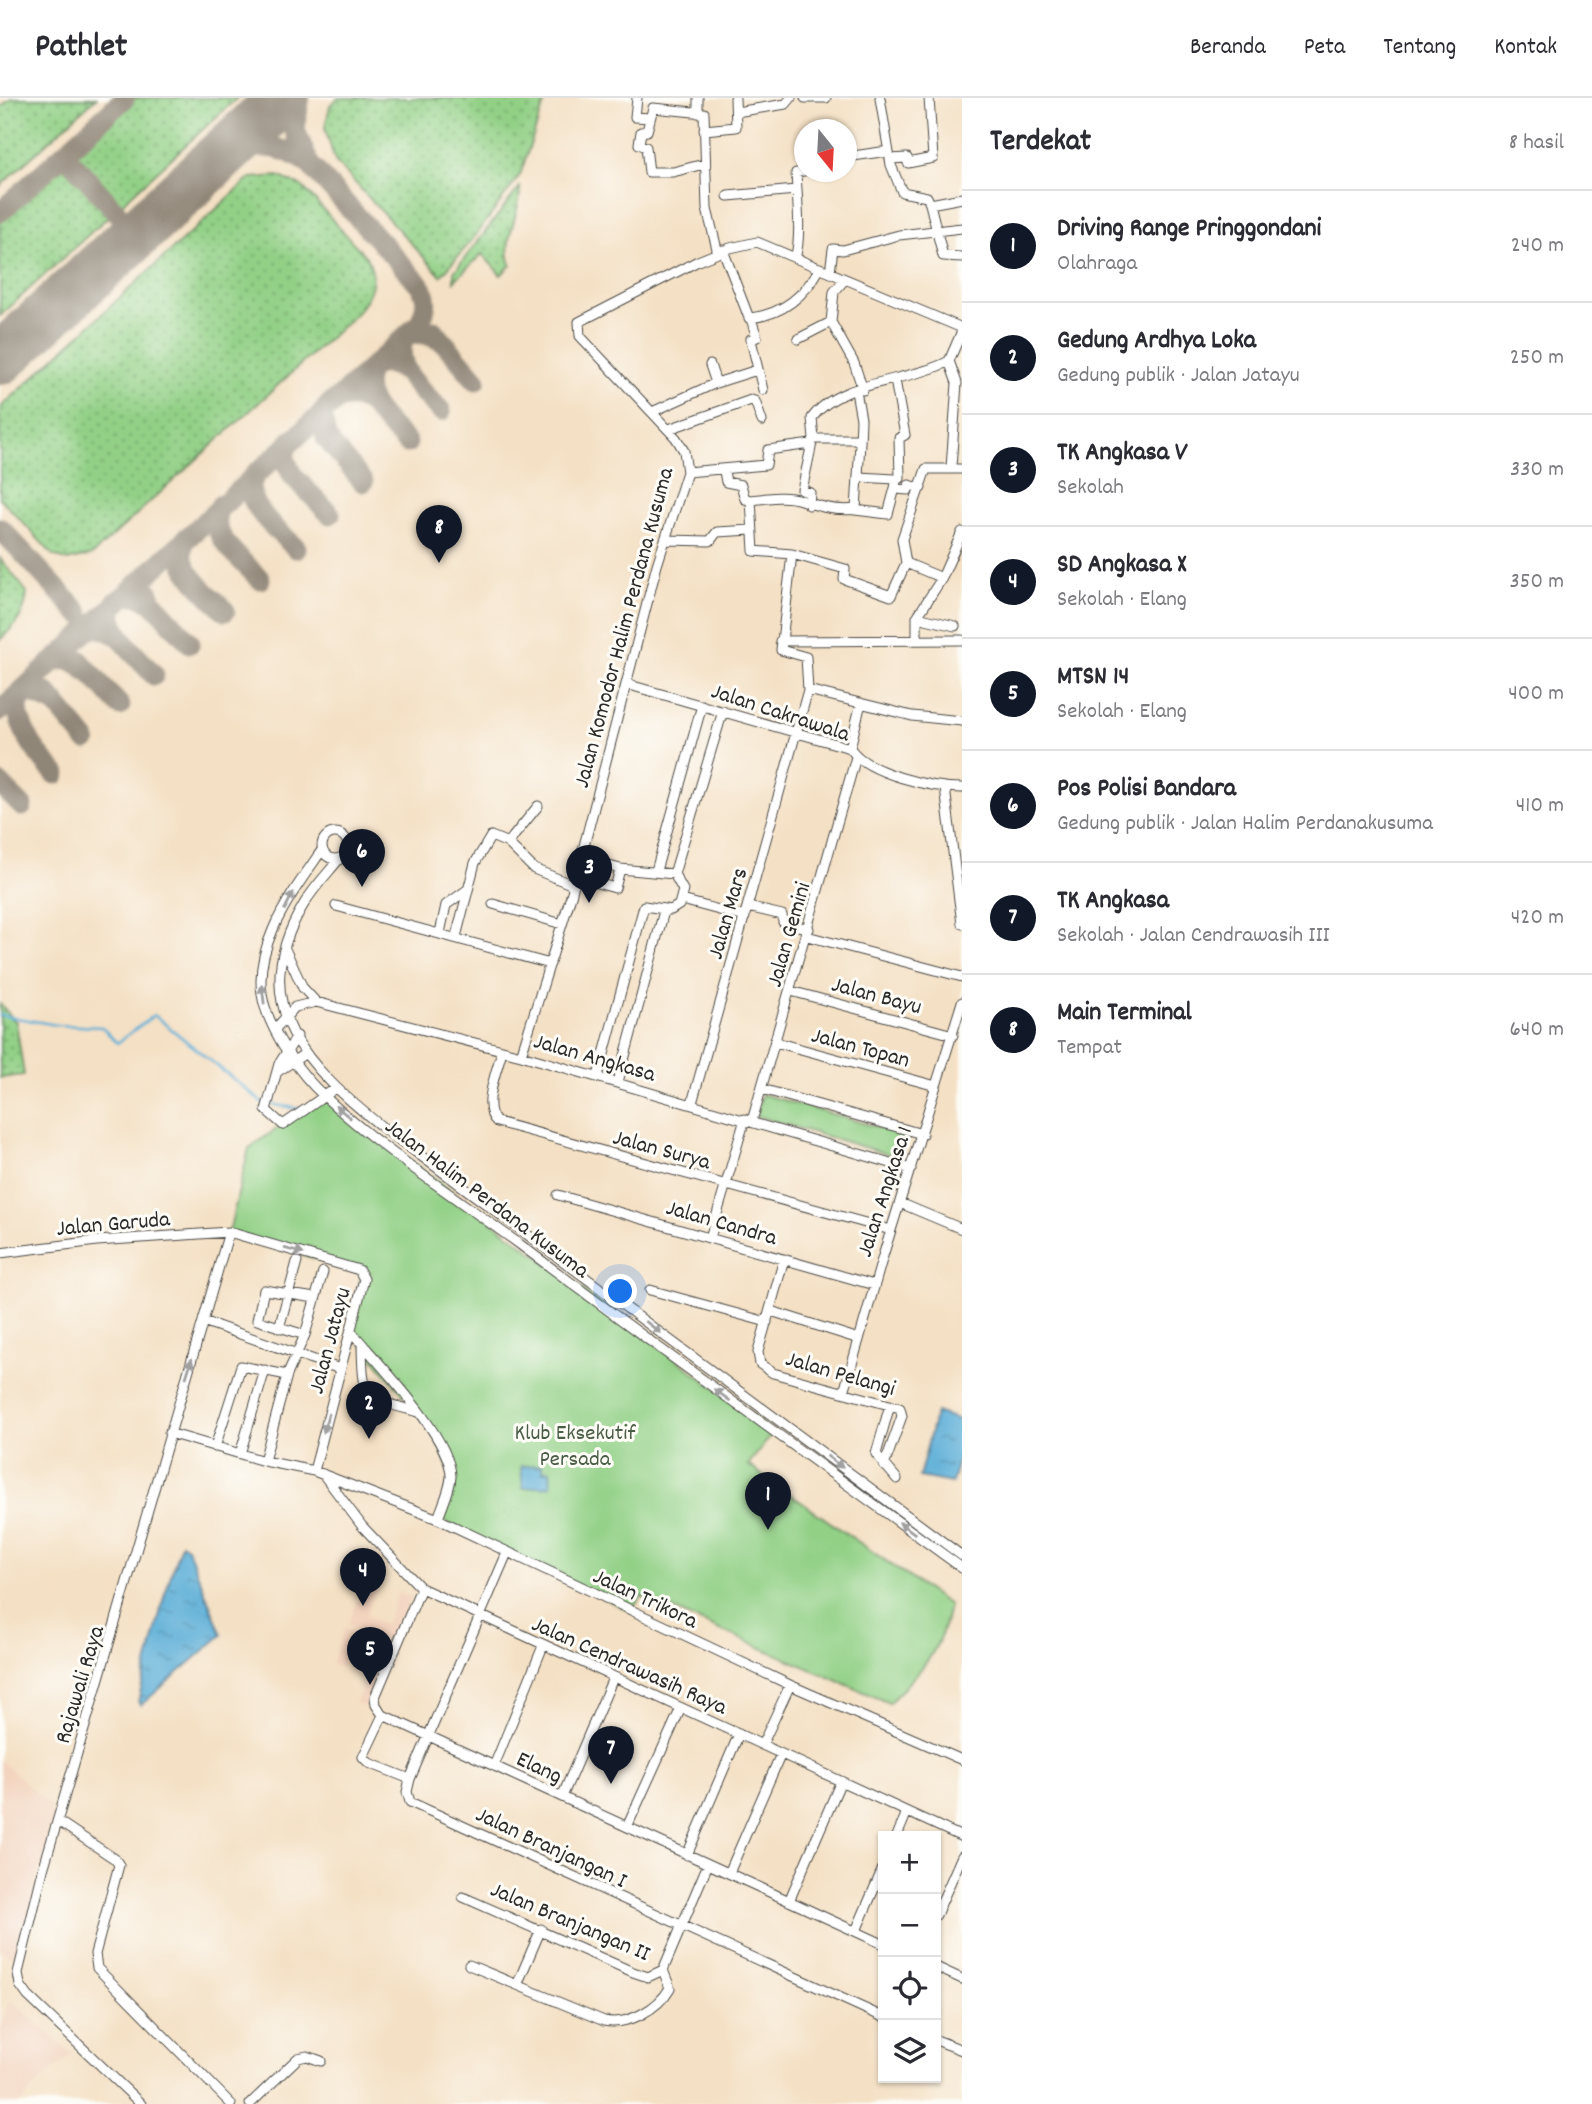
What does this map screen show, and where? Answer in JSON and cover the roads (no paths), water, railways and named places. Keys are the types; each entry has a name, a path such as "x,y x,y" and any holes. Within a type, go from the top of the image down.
{"street":[{"path":"637,98 635,117 650,118"},
{"path":"698,98 704,130 707,209 720,252 742,308 751,319 757,337 751,339 763,390"},
{"path":"704,130 736,127 735,98"},
{"path":"736,112 786,104 791,98"},
{"path":"805,98 826,98"},
{"path":"880,98 889,155 903,193 927,197 944,257 962,257"},
{"path":"857,156 889,155 907,158 908,163 933,158 929,98"},
{"path":"701,113 653,108 648,131 640,132 639,144 646,146 650,173 678,171 704,164"},
{"path":"795,258 800,245 797,234 796,182"},
{"path":"728,196 796,190"},
{"path":"930,204 962,198"},
{"path":"830,272 832,249 843,250 899,235 962,228"},
{"name":"Jalan Komodor Halim Perdana Kusuma","path":"521,1055 581,858 626,684 687,472 684,451 669,429 580,336 579,322 720,252 757,242 962,329"},
{"path":"751,319 803,295 820,268"},
{"path":"845,279 834,292 831,323 854,363 860,391 859,478 855,510"},
{"path":"797,339 831,323"},
{"path":"951,468 957,383 949,361 962,329"},
{"path":"809,505 810,493 802,490 813,441 811,422 818,409 834,396 926,372 949,361"},
{"path":"710,365 716,383"},
{"path":"652,412 716,383 757,370"},
{"path":"724,471 726,482 741,485 744,498 751,500 784,498 809,505 888,514 895,484 900,478 899,438 905,435 906,426 895,380"},
{"path":"669,429 751,400 754,401 762,421"},
{"path":"687,472 766,466 768,450 813,441 856,439 860,443"},
{"path":"751,500 754,551 792,554 845,569 844,579 891,596 906,563 902,539 927,468 962,469"},
{"path":"859,478 895,484 908,490 909,485 921,488"},
{"path":"666,540 710,541 717,532 752,530"},
{"path":"917,639 917,617 943,578 962,532"},
{"path":"792,554 780,641 782,652 806,657 808,690 912,716 962,721"},
{"path":"906,563 943,578"},
{"path":"917,617 958,623"},
{"path":"942,639 958,623"},
{"path":"780,641 962,640"},
{"name":"Jalan Cakrawala","path":"626,684 850,748 856,757 908,779 945,788 962,788"},
{"name":"Jalan Mars","path":"692,1103 808,690"},
{"path":"850,748 861,703"},
{"path":"656,871 702,705"},
{"path":"674,874 723,711"},
{"name":"Jalan Gemini","path":"710,1238 748,1120 762,1089 856,757"},
{"path":"945,788 962,924"},
{"path":"508,844 538,806"},
{"path":"285,1017 279,986 285,947 305,902 340,858 348,846 341,835 327,836 323,850 330,858 340,858"},
{"path":"456,937 475,863 487,839 497,837 508,844 534,869 574,881 615,888 620,869"},
{"name":"Jalan Halim Perdana Kusuma","path":"323,850 293,893 264,958 263,999 287,1048 324,1096 692,1373 962,1568"},
{"path":"581,858 620,869 674,874 683,887 682,900 676,908 664,911 644,906 598,1076"},
{"path":"440,933 446,905 467,890"},
{"path":"682,900 747,912 782,915 783,922 808,932 962,978"},
{"path":"493,904 562,924"},
{"path":"336,906 550,964"},
{"path":"618,1082 664,911"},
{"path":"276,1028 295,1006 316,1002 295,974 285,947"},
{"name":"Jalan Bayu","path":"791,991 953,1035"},
{"name":"Jalan Angkasa","path":"316,1002 598,1076 911,1169"},
{"name":"Jalan Angkasa 1","path":"844,1392 874,1285 962,1002"},
{"name":"Jalan Halim Perdana Kusuma","path":"285,1017 306,1053 336,1088 386,1130 962,1556"},
{"path":"297,1036 287,1048 267,1106 283,1125 336,1088"},
{"name":"Jalan Topan","path":"775,1042 936,1086"},
{"name":"Jalan Surya","path":"502,1050 489,1104 492,1118 497,1122 891,1230"},
{"path":"277,1072 306,1053"},
{"path":"762,1089 922,1134"},
{"name":"Jalan Candra","path":"558,1195 874,1285"},
{"path":"900,1203 962,1228"},
{"name":"Jalan Garuda","path":"0,1254 97,1241 229,1232"},
{"name":"Rajawali Raya","path":"141,2104 28,1996 19,1981 25,1937 229,1232"},
{"name":"Jalan Jatayu","path":"229,1232 359,1270 364,1279 340,1369 318,1472"},
{"name":"Jalan Pelangi","path":"785,1259 758,1352 764,1368 898,1407 903,1413 884,1466"},
{"path":"279,1328 297,1262"},
{"path":"264,1461 286,1375 305,1335 323,1272"},
{"path":"305,1335 256,1318 264,1290 315,1298"},
{"path":"650,1290 767,1322"},
{"path":"771,1311 859,1339"},
{"path":"203,1321 340,1369"},
{"path":"351,1331 421,1413 450,1467 450,1482 438,1519"},
{"path":"362,1344 362,1379 367,1393 385,1404 421,1413"},
{"path":"215,1447 240,1367 246,1365 286,1375"},
{"path":"240,1454 265,1370"},
{"path":"890,1405 875,1449 884,1466 897,1479"},
{"path":"883,1428 896,1434"},
{"name":"Jalan Trikora","path":"169,1433 264,1461 318,1472 438,1519 790,1685 962,1760"},
{"name":"Jalan Cendrawasih Raya","path":"318,1472 362,1526 421,1588 480,1618 962,1837"},
{"path":"421,1588 377,1694 376,1705 383,1715 363,1757 369,1763 410,1779 507,1553"},
{"path":"494,1766 543,1646"},
{"path":"562,1797 613,1678"},
{"path":"762,1745 790,1685"},
{"path":"627,1827 681,1708"},
{"name":"Elang","path":"383,1715 878,1942"},
{"path":"687,1854 739,1734"},
{"path":"729,1874 781,1754"},
{"name":"Jalan Branjangan I","path":"410,1779 409,1800 878,2015"},
{"path":"789,1901 841,1781"},
{"path":"899,1831 907,1812"},
{"path":"58,1821 115,1858 119,1865 95,1954 97,1968 231,2104"},
{"path":"941,1904 962,1856"},
{"path":"469,1965 604,2021 619,2022 645,2012 666,1995 669,1983 663,1970 708,1864"},
{"path":"856,1931 878,1880"},
{"name":"Jalan Branjangan II","path":"463,1896 648,1977 663,1970"},
{"path":"517,1985 541,1930"},
{"path":"941,1969 962,1979"},
{"path":"941,2042 962,2050"},
{"path":"250,2104 293,2062 307,2056 321,2061"}],"water":[{"path":"936,1412 962,1421 962,1445 952,1483 919,1477"},
{"path":"542,1465 543,1471 550,1470 551,1486 523,1488 521,1466"},
{"path":"181,1543 187,1547 222,1635 141,1705 138,1702 164,1597"}],"waterway":[{"path":"0,1015 57,1025 102,1027 117,1043 154,1015 263,1103 301,1109"}],"place":[{"name":"Main Terminal","path":"439,563"},
{"name":"Pos Polisi Bandara","path":"362,887"},
{"name":"TK Angkasa V","path":"589,903"},
{"name":"Gedung Ardhya Loka","path":"369,1439"},
{"name":"Driving Range Pringgondani","path":"768,1530"},
{"name":"SD Angkasa X","path":"363,1606"},
{"name":"MTSN 14","path":"370,1685"},
{"name":"TK Angkasa","path":"611,1784"}],"park label":[{"name":"Klub Eksekutif Persada","path":"575,1444"}]}
